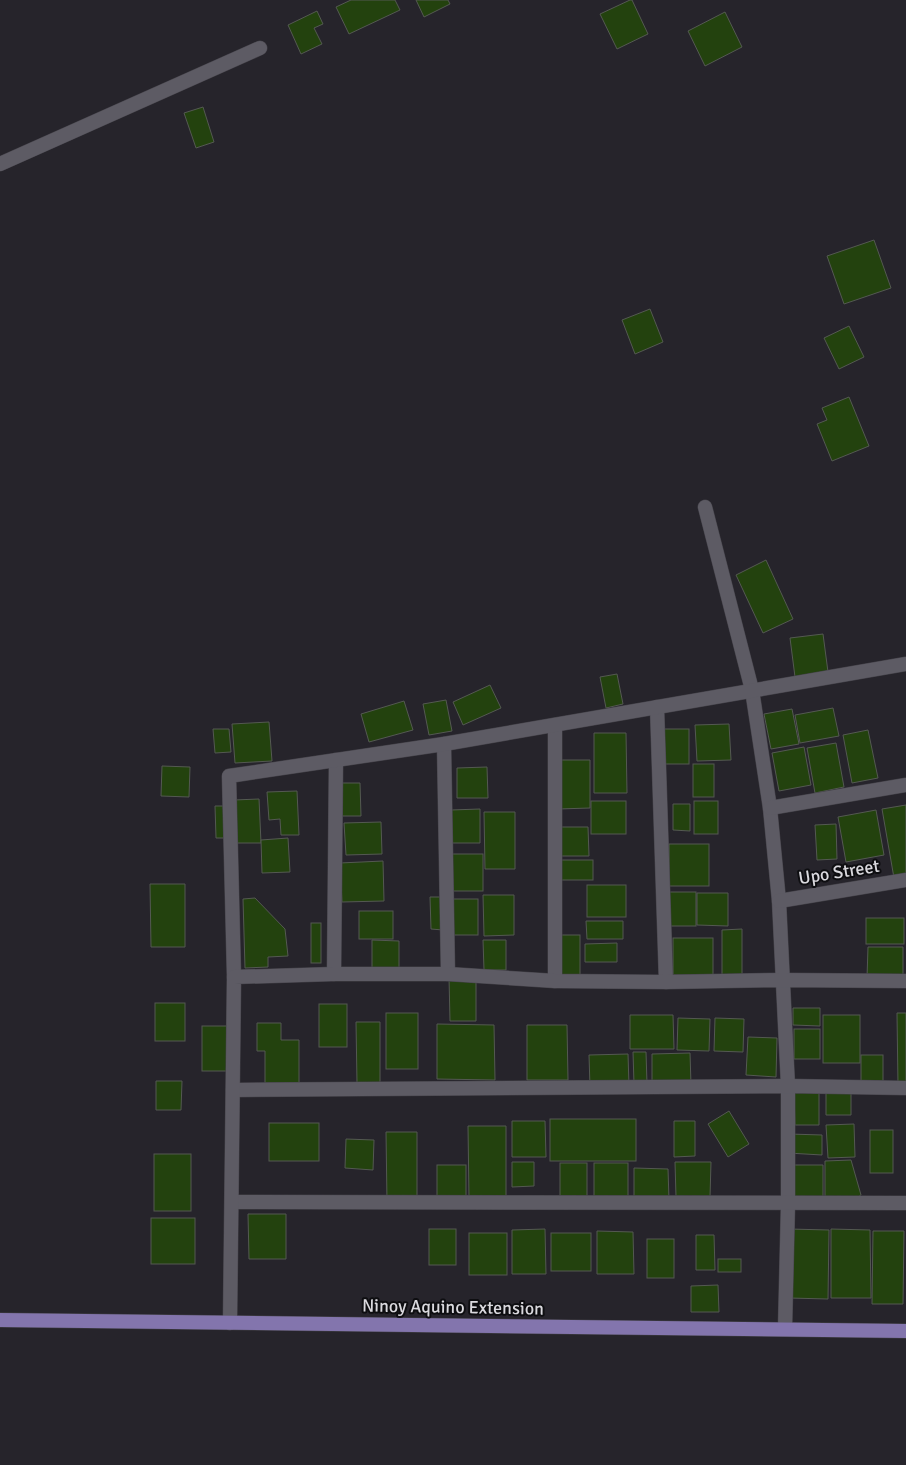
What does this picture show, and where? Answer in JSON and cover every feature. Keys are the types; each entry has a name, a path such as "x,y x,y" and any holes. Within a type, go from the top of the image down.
{"main road":[{"name":"Ninoy Aquino Extension","path":"0,1320 906,1331"}],"street":[{"path":"0,164 260,48"},
{"path":"705,507 752,690 770,808 779,901 788,1086 785,1329"},
{"path":"230,1322 234,977 229,776 444,744 906,664"},
{"path":"656,707 666,982"},
{"path":"555,725 555,981"},
{"path":"444,744 448,974"},
{"path":"334,974 336,760"},
{"path":"770,808 906,785"},
{"name":"Upo Street","path":"779,901 906,880"},
{"path":"234,977 334,974 448,974 555,981 906,981"},
{"path":"233,1090 788,1086 906,1088"},
{"path":"232,1202 906,1203"}],"building":[{"path":"351,0 395,0 400,10 349,34 336,7"},
{"path":"416,0 448,0 450,4 424,17"},
{"path":"632,0 648,34 617,49 600,14"},
{"path":"317,11 323,24 314,28 322,44 301,54 288,25"},
{"path":"725,12 742,47 705,66 688,31"},
{"path":"203,107 214,142 196,148 184,113"},
{"path":"874,240 891,288 844,304 827,256"},
{"path":"650,309 663,342 635,354 622,320"},
{"path":"849,326 864,357 839,369 824,338"},
{"path":"849,397 869,446 832,461 817,424 827,420 822,408"},
{"path":"766,560 793,619 763,633 736,575"},
{"path":"823,634 828,672 795,677 790,638"},
{"path":"617,674 623,704 606,708 600,677"},
{"path":"490,685 501,708 463,725 453,702"},
{"path":"446,700 452,731 429,735 423,704"},
{"path":"404,701 413,730 369,742 361,714"},
{"path":"833,708 839,736 800,743 795,715"},
{"path":"792,709 799,744 771,749 764,714"},
{"path":"269,722 272,761 235,763 232,724"},
{"path":"729,724 731,760 697,761 695,725"},
{"path":"213,729 229,729 231,752 215,753"},
{"path":"662,729 689,729 689,764 662,764"},
{"path":"868,730 878,778 852,783 843,735"},
{"path":"594,733 626,733 627,793 594,793"},
{"path":"836,743 844,787 815,793 807,748"},
{"path":"804,747 811,785 779,791 772,753"},
{"path":"557,760 590,760 590,808 558,809"},
{"path":"693,764 714,764 714,797 693,797"},
{"path":"162,766 190,767 189,797 161,796"},
{"path":"487,767 488,798 457,798 457,768"},
{"path":"341,783 360,783 361,816 342,816"},
{"path":"297,791 299,835 281,835 280,819 269,820 267,792"},
{"path":"259,799 261,843 236,843 234,800"},
{"path":"591,801 626,801 626,834 591,834"},
{"path":"694,801 718,801 718,834 694,834"},
{"path":"673,804 690,804 690,831 673,830"},
{"path":"906,805 906,876 894,878 882,809"},
{"path":"215,806 225,806 226,838 216,838"},
{"path":"480,809 480,843 451,843 451,810"},
{"path":"876,810 884,855 846,862 838,817"},
{"path":"484,812 515,812 515,869 485,869"},
{"path":"381,822 382,854 346,855 344,823"},
{"path":"836,824 837,859 817,860 815,825"},
{"path":"558,827 588,827 589,856 559,856"},
{"path":"288,838 290,872 262,873 261,840"},
{"path":"669,844 709,844 709,886 669,886"},
{"path":"450,854 483,854 483,891 450,891"},
{"path":"560,860 593,860 593,880 560,880"},
{"path":"383,861 384,901 342,902 340,863"},
{"path":"150,884 185,884 185,947 151,947"},
{"path":"587,885 626,885 626,917 587,917"},
{"path":"667,892 696,892 696,926 667,926"},
{"path":"697,893 728,893 728,926 697,925"},
{"path":"483,895 514,895 514,935 484,936"},
{"path":"430,897 443,897 443,930 431,929"},
{"path":"255,898 285,929 288,956 268,957 268,967 245,968 243,899"},
{"path":"451,899 478,899 478,935 451,935"},
{"path":"359,911 393,911 393,939 359,939"},
{"path":"866,918 904,918 904,944 866,944"},
{"path":"586,921 623,921 623,939 587,939"},
{"path":"311,923 321,923 321,963 311,963"},
{"path":"742,929 742,978 722,978 722,930"},
{"path":"558,935 580,935 580,977 558,977"},
{"path":"673,938 713,938 713,975 673,975"},
{"path":"372,940 399,941 399,972 372,972"},
{"path":"483,940 506,940 506,970 484,970"},
{"path":"617,943 617,962 585,962 585,944"},
{"path":"868,947 903,947 903,979 867,978"},
{"path":"449,977 476,977 476,1021 450,1021"},
{"path":"155,1003 185,1003 185,1041 155,1041"},
{"path":"319,1004 347,1004 347,1047 319,1047"},
{"path":"793,1008 820,1008 820,1026 793,1025"},
{"path":"386,1013 418,1013 418,1069 386,1069"},
{"path":"897,1013 906,1013 906,1086 898,1086"},
{"path":"630,1015 673,1015 674,1049 630,1049"},
{"path":"823,1015 860,1015 860,1063 823,1063"},
{"path":"678,1018 710,1019 709,1051 677,1050"},
{"path":"715,1018 744,1019 743,1052 714,1051"},
{"path":"356,1022 380,1022 380,1083 357,1083"},
{"path":"257,1023 281,1023 281,1040 299,1040 299,1083 265,1083 265,1051 257,1051"},
{"path":"437,1024 494,1025 495,1080 437,1079"},
{"path":"527,1025 567,1025 568,1080 527,1080"},
{"path":"202,1026 230,1026 230,1071 202,1071"},
{"path":"794,1029 820,1029 820,1059 794,1059"},
{"path":"748,1037 777,1038 776,1077 746,1075"},
{"path":"633,1052 646,1052 647,1084 634,1084"},
{"path":"690,1053 691,1085 652,1086 652,1054"},
{"path":"628,1054 629,1086 590,1087 589,1055"},
{"path":"861,1055 883,1055 883,1082 861,1082"},
{"path":"156,1081 182,1081 181,1110 156,1110"},
{"path":"794,1091 819,1091 819,1125 795,1125"},
{"path":"826,1091 851,1092 851,1115 826,1115"},
{"path":"729,1111 749,1144 728,1157 708,1124"},
{"path":"550,1119 636,1119 636,1161 550,1161"},
{"path":"512,1121 545,1121 546,1157 512,1157"},
{"path":"674,1121 695,1121 695,1156 674,1157"},
{"path":"269,1123 319,1123 319,1161 269,1161"},
{"path":"854,1124 855,1157 828,1158 826,1125"},
{"path":"468,1126 506,1126 506,1198 469,1198"},
{"path":"870,1130 893,1130 893,1173 870,1173"},
{"path":"386,1132 417,1132 417,1202 387,1202"},
{"path":"789,1134 822,1135 822,1155 788,1153"},
{"path":"346,1139 374,1140 373,1170 345,1168"},
{"path":"154,1154 191,1154 191,1211 154,1211"},
{"path":"851,1160 861,1195 851,1201 825,1201 825,1161"},
{"path":"512,1162 534,1162 534,1186 512,1187"},
{"path":"675,1162 711,1162 710,1197 676,1197"},
{"path":"560,1163 587,1163 587,1201 560,1201"},
{"path":"594,1163 628,1163 628,1202 594,1202"},
{"path":"437,1165 466,1165 466,1201 437,1201"},
{"path":"789,1165 823,1165 823,1201 790,1201"},
{"path":"634,1168 668,1169 669,1200 634,1200"},
{"path":"248,1214 286,1214 286,1259 249,1259"},
{"path":"151,1218 195,1218 195,1264 151,1264"},
{"path":"429,1229 456,1229 456,1265 429,1265"},
{"path":"545,1229 546,1274 512,1274 512,1230"},
{"path":"789,1229 829,1230 828,1299 789,1298"},
{"path":"831,1229 870,1230 871,1298 831,1298"},
{"path":"597,1231 633,1232 634,1274 597,1274"},
{"path":"873,1231 904,1231 903,1304 872,1304"},
{"path":"469,1233 507,1233 507,1275 469,1275"},
{"path":"551,1233 591,1233 591,1271 551,1271"},
{"path":"696,1235 714,1235 715,1270 696,1270"},
{"path":"647,1239 674,1239 674,1278 647,1278"},
{"path":"718,1259 741,1259 741,1272 718,1272"},
{"path":"718,1285 719,1312 691,1312 691,1286"}]}
